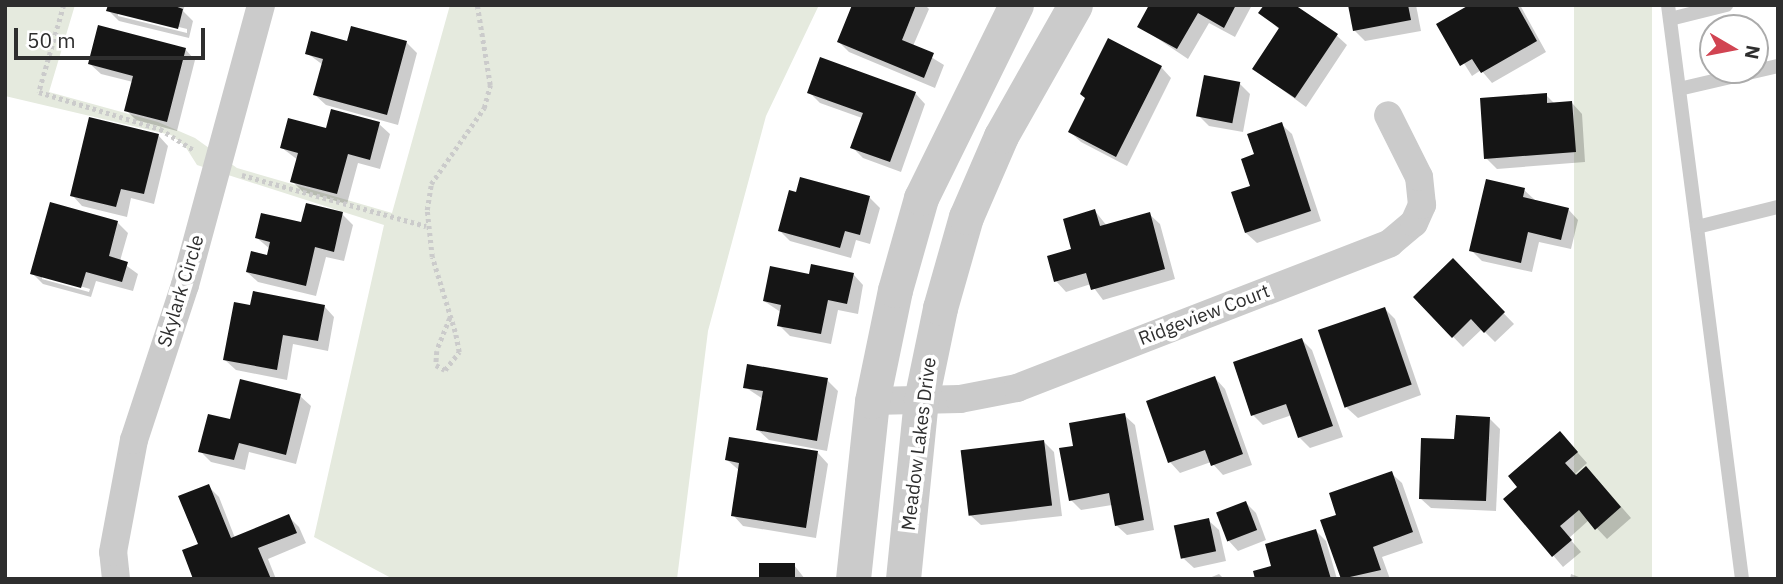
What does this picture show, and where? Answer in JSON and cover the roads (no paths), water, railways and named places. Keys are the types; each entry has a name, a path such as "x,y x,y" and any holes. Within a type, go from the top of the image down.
{"street":[{"name":"Skylark Circle","path":"116,579 113,552 134,440 185,285 261,5"},
{"path":"853,579 872,401 895,290 921,198 1016,5"},
{"name":"Meadow Lakes Drive","path":"903,579 921,400 940,308 966,217 1001,136 1075,5"},
{"name":"Ridgeview Court","path":"872,401 960,399 1017,388 1390,243 1414,223 1422,205 1419,177 1388,115"}],"lane":[{"path":"1726,5 1669,12 1742,579"},
{"path":"1679,89 1778,66"},
{"path":"1697,227 1778,207"}]}
